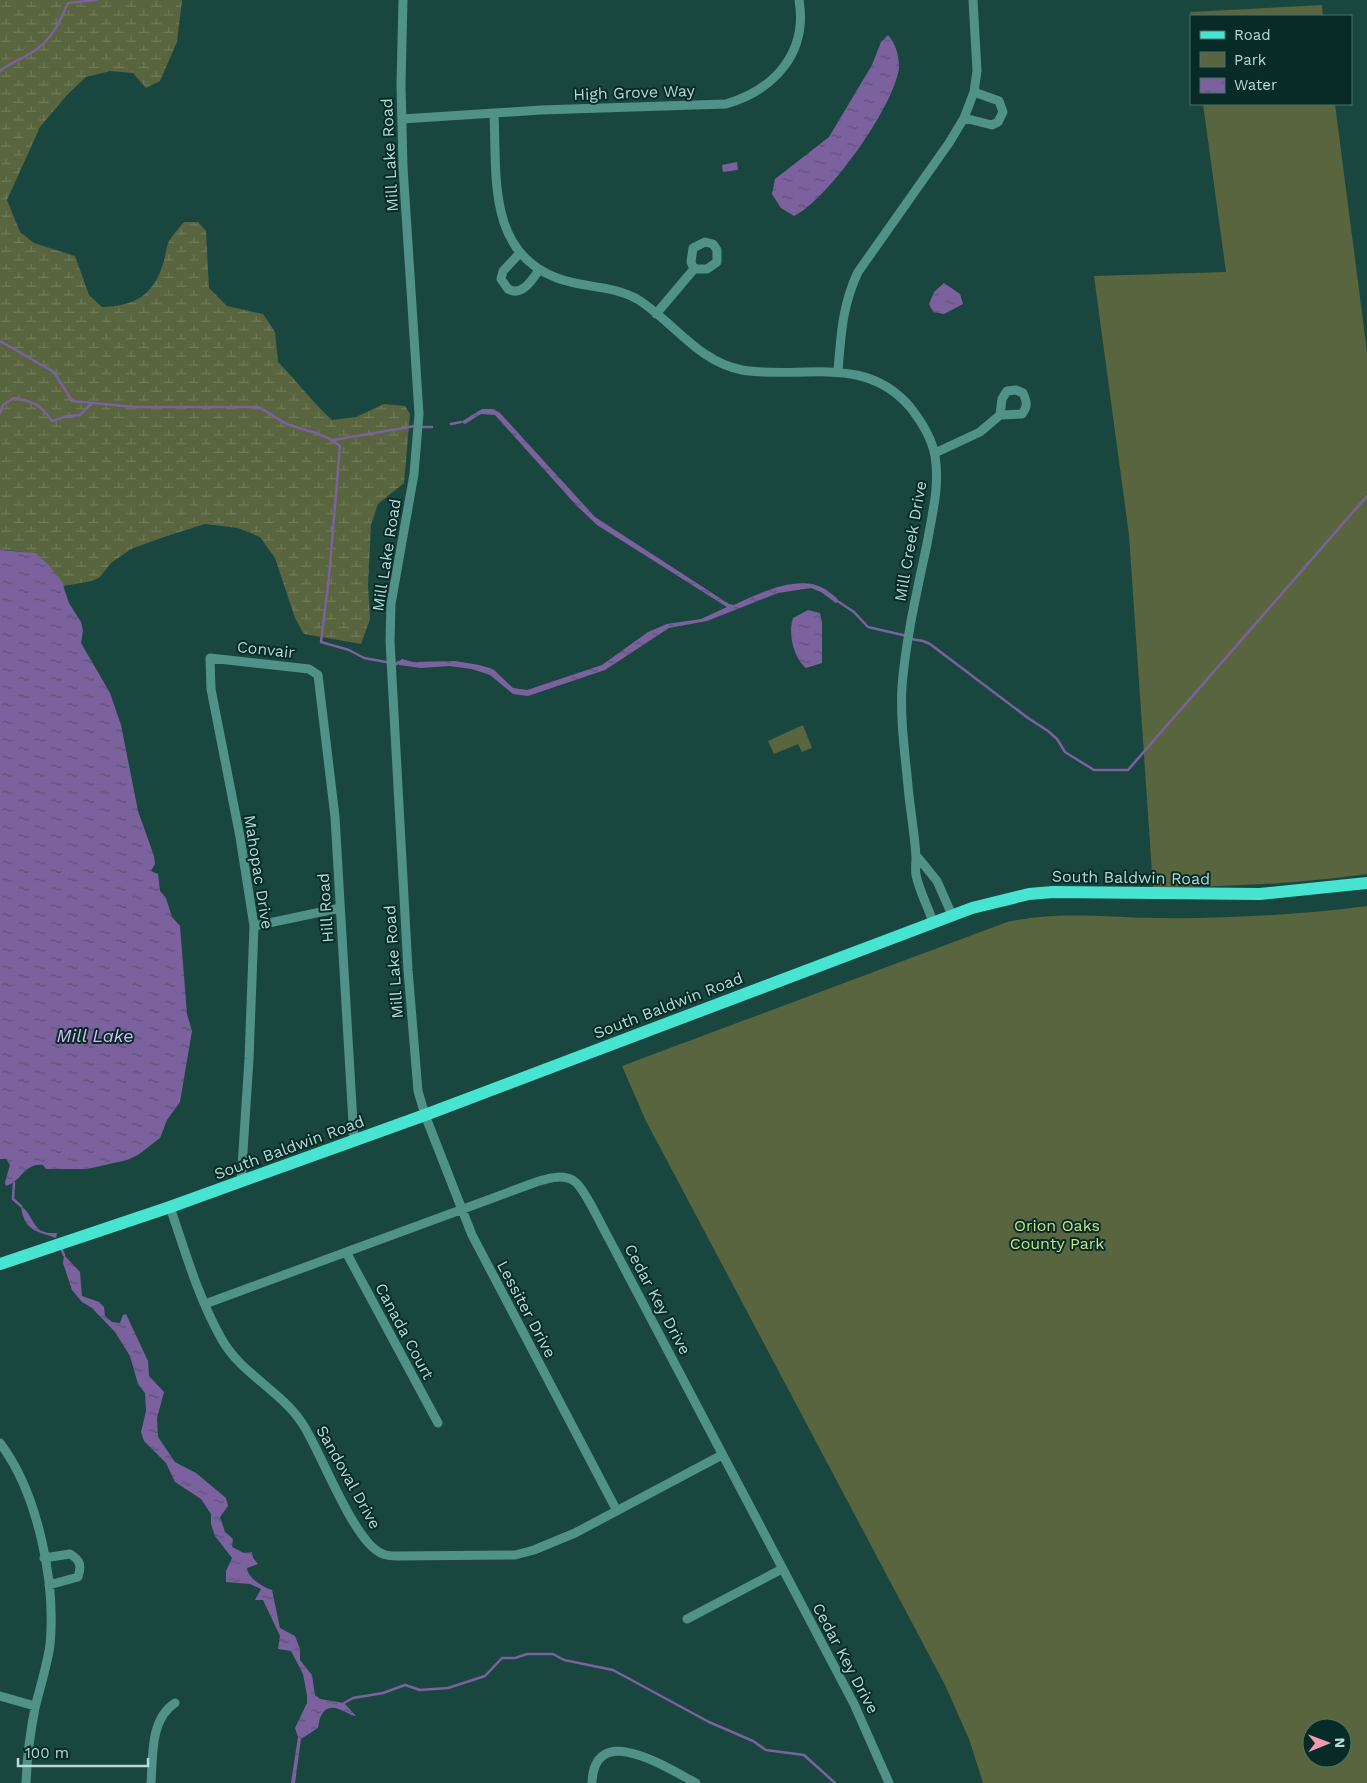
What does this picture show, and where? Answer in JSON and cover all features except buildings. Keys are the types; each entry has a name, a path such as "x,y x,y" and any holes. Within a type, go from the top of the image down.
{"main road":[{"name":"South Baldwin Road","path":"0,1264 170,1207 424,1115 933,922 994,902 1053,892 1260,894 1367,883"}],"street":[{"name":"Mill Lake Road","path":"403,0 402,119 419,414 414,474 391,604 390,641 414,1054 418,1091 424,1115"},
{"name":"High Grove Way","path":"402,119 541,110 726,104 748,98 768,85 786,65 796,45 800,23 799,0"},
{"path":"838,371 842,313 858,272 949,143 964,118 974,92 978,71 973,0"},
{"path":"964,118 992,125 998,122 1003,112 999,102 974,92"},
{"name":"Mill Creek Drive","path":"494,114 498,201 503,223 510,240 520,253 539,270 559,279 604,287 636,299 697,349 714,359 740,370 768,372 838,371 866,377 888,388 907,404 923,425 935,452 937,489 910,626 902,685 902,730 916,856 916,875 933,922"},
{"path":"520,253 503,271 501,280 508,289 516,291 523,289 539,270"},
{"path":"656,314 694,268"},
{"path":"935,452 980,432 1000,415"},
{"name":"Convair","path":"210,658 308,669 318,675"},
{"name":"Mahopac Drive","path":"210,658 210,689 240,837 254,926 249,1059 240,1182"},
{"name":"Hill Road","path":"318,675 335,817 354,1140"},
{"path":"916,856 937,881 952,915"},
{"path":"254,926 340,908"},
{"name":"Lessiter Drive","path":"424,1115 436,1140 479,1250 617,1511"},
{"name":"Cedar Key Drive","path":"205,1304 552,1177 565,1177 575,1181 609,1239 854,1704 889,1783"},
{"name":"Sandoval Drive","path":"170,1207 205,1304 221,1338 236,1359 287,1404 302,1423 356,1527 370,1546 382,1554 398,1556 515,1555 556,1543 722,1455"},
{"name":"Canada Court","path":"346,1252 438,1423"},
{"path":"0,1443 25,1483 36,1517 49,1585 50,1644 29,1736 26,1783"},
{"path":"44,1558 70,1554 78,1559 81,1567 78,1577 49,1585"},
{"path":"687,1619 782,1569"},
{"path":"0,1696 36,1706"},
{"path":"151,1783 159,1719 166,1709 175,1703"},
{"path":"592,1783 594,1765 598,1758 613,1751 644,1756 696,1783"}],"green space":[{"path":"0,0 182,0 177,42 160,81 146,88 133,73 110,71 86,77 67,95 40,127 7,200 20,232 34,243 75,256 89,295 102,307 133,301 148,291 159,275 168,243 172,236 184,222 198,222 206,231 209,288 227,306 263,314 275,332 278,362 332,420 356,417 384,404 405,406 410,414 404,483 378,504 371,525 368,585 370,619 361,644 304,634 295,618 275,558 260,537 238,528 205,524 164,537 131,549 111,563 100,577 92,581 63,586 51,567 38,557 22,552 0,550"},
{"path":"1322,5 1323,15 1191,15 1190,12"},
{"path":"1203,105 1335,105 1367,352 1367,874 1260,884 1153,887 1129,535 1094,276 1226,272"},
{"path":"803,725 812,748 802,752 798,744 774,754 768,741"},
{"name":"Orion Oaks County Park","path":"1367,906 1367,1783 983,1783 969,1739 945,1685 646,1121 622,1066 1007,922 1062,916 1208,918 1287,914"}],"water":[{"path":"888,35 896,50 899,67 895,83 886,104 858,150 841,172 808,207 794,216 781,208 772,194 775,179 829,137 872,65 881,42"},
{"path":"737,162 738,170 723,172 722,165"},
{"path":"944,283 960,294 963,304 944,314 933,312 929,304 934,292"},
{"path":"482,409 493,409 500,413 595,517 729,604 734,605 781,586 807,583 819,586 829,592 839,602 836,603 821,592 811,588 778,593 707,621 669,628 605,670 528,696 513,694 490,675 472,669 449,666 421,668 399,665 398,662 402,659 413,662 455,661 479,665 493,669 513,688 527,690 602,665 648,632 667,624 701,619 727,607 597,525 576,505 495,415 481,414 465,424 461,422"},
{"name":"Mill Lake","path":"0,550 35,553 49,565 62,582 69,603 81,622 83,631 81,643 110,693 121,725 138,811 154,856 155,864 151,871 158,874 160,891 166,898 172,917 180,926 187,1014 192,1031 180,1102 167,1120 160,1138 138,1155 127,1160 87,1169 46,1169 43,1165 37,1165 27,1169 16,1180 6,1186 5,1182 10,1165 6,1159 0,1159"},
{"path":"808,610 820,613 822,623 822,663 806,668 795,651 791,631 793,618"},
{"path":"21,1206 26,1210 38,1228 49,1233 57,1233 56,1238 38,1232 29,1226 25,1221"},
{"path":"64,1255 80,1272 82,1296 99,1302 104,1307 105,1316 112,1322 120,1323 123,1315 126,1314 148,1361 149,1376 164,1392 157,1418 158,1437 175,1462 196,1473 226,1498 228,1506 220,1517 225,1532 233,1539 232,1547 244,1553 252,1552 253,1558 258,1564 247,1568 248,1572 256,1582 272,1590 280,1628 295,1636 300,1649 300,1660 312,1675 315,1695 320,1699 344,1703 356,1716 333,1708 325,1711 320,1717 318,1728 301,1739 295,1783 291,1783 298,1737 295,1728 307,1703 303,1674 291,1651 278,1649 280,1636 263,1600 255,1600 261,1589 250,1584 226,1582 226,1571 232,1558 215,1536 211,1524 211,1514 201,1499 175,1482 166,1463 144,1441 141,1432 146,1411 145,1393 138,1384 130,1356 115,1332 92,1308 82,1302 72,1290 63,1263"}],"waterway":[{"path":"0,71 44,43 58,25 68,3 96,0"},
{"path":"0,341 54,372 72,401 134,407 258,407 285,423 334,441 340,446 329,577 321,642 349,650 364,658 397,664 398,662"},
{"path":"0,413 3,405 14,398 36,405 52,421 67,416 80,415 92,403"},
{"path":"451,424 461,422"},
{"path":"333,440 415,426"},
{"path":"421,427 432,427"},
{"path":"911,639 930,644 1048,731 1057,739 1065,752 1094,770 1128,770 1367,496"},
{"path":"839,602 854,612 868,627 907,636"},
{"path":"14,1183 13,1199 21,1206"},
{"path":"61,1248 64,1255"},
{"path":"344,1703 353,1698 383,1693 405,1685 420,1690 448,1688 485,1676 502,1658 515,1658 527,1654 553,1654 564,1660 613,1670 709,1722 753,1741 766,1750 804,1755 835,1783"}]}
